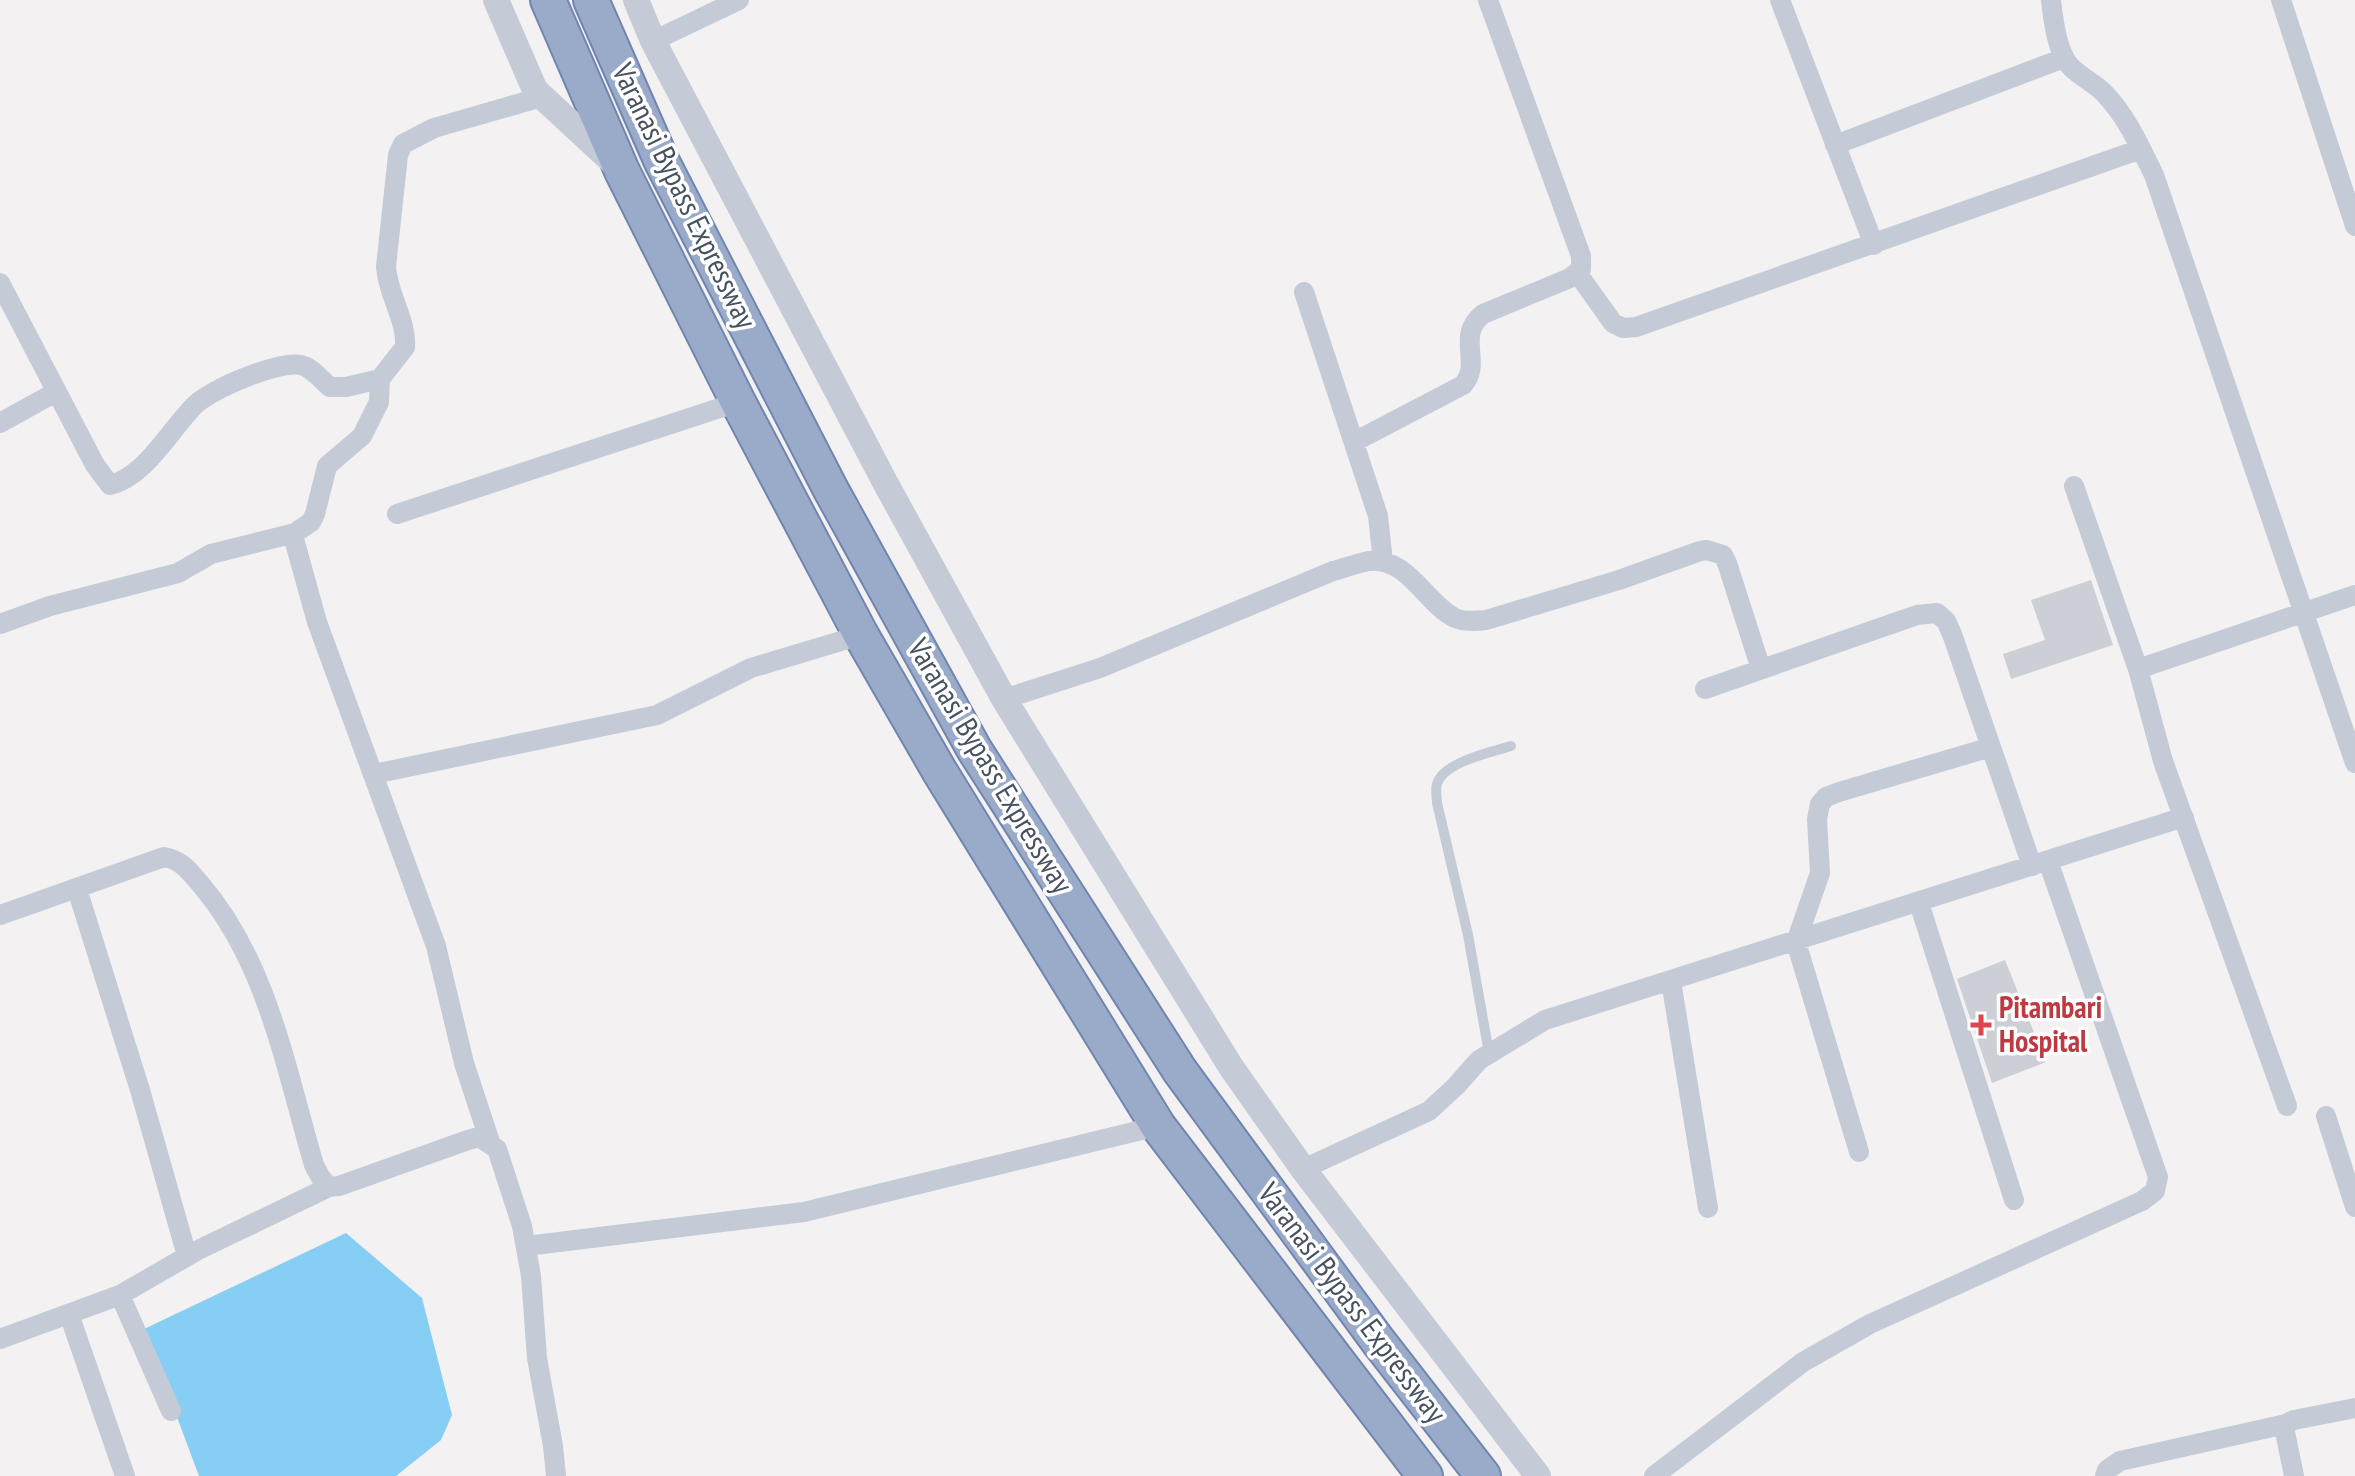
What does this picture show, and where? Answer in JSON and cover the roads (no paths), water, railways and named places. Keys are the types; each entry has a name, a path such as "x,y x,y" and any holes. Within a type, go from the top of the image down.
{"highway":[{"name":"Varanasi Bypass Expressway","path":"548,0 622,171 738,402 861,635 940,772 1158,1126 1425,1476"},
{"name":"Varanasi Bypass Expressway","path":"591,0 669,175 831,490 974,749 1180,1071 1378,1341 1483,1476"}],"street":[{"path":"496,0 535,90 622,171"},
{"path":"636,0 653,41 886,484 1004,699 1231,1067 1303,1169 1538,1476"},
{"path":"653,41 739,0"},
{"path":"1354,442 1463,385 1471,373 1470,331 1472,324 1483,314 1578,274 1581,269 1581,256 1488,0"},
{"path":"1780,0 1874,245"},
{"path":"2051,0 2064,58 2104,93 2127,121 2154,175 2355,763"},
{"path":"2281,0 2355,226"},
{"path":"1835,145 2064,58"},
{"path":"0,624 50,606 178,573 211,554 295,533 311,522 327,466 362,436 376,412 380,379 405,347 403,325 387,285 386,267 398,155 403,144 434,128 542,97"},
{"path":"1578,274 1606,316 1623,328 1636,327 2141,149"},
{"path":"0,283 95,465 110,485 136,472 199,401 275,366 302,365 330,387 346,387 380,379"},
{"path":"1304,292 1378,516 1383,562"},
{"path":"0,423 56,392"},
{"path":"397,514 738,402"},
{"path":"2074,486 2138,669 2163,761 2287,1106"},
{"path":"295,533 294,539 317,622 436,946 464,1063 490,1142"},
{"path":"1004,699 1100,668 1333,571 1370,561 1383,562 1416,582 1454,618 1486,620 1619,580 1700,551 1717,553 1723,555 1727,563 1761,669"},
{"path":"2138,669 2355,595"},
{"path":"1654,1476 1803,1362 1900,1308 2142,1201 2155,1191 2158,1177 2040,864 1991,747 1946,621 1937,613 1917,615 1705,689"},
{"path":"374,774 657,715 751,668 861,635"},
{"path":"1859,1152 1796,942 1820,873 1817,819 1820,804 1826,797 1991,747"},
{"path":"1303,1169 1429,1111 1479,1060 1545,1020 2184,817"},
{"path":"0,915 164,857 175,859 185,867 215,902 235,933 263,994 314,1165 329,1187"},
{"path":"77,889 140,1090 187,1256"},
{"path":"1919,903 2014,1200"},
{"path":"1671,981 1708,1208"},
{"path":"2326,1116 2350,1177 2355,1207"},
{"path":"526,1246 804,1212 1158,1126"},
{"path":"0,1339 120,1295 187,1256 329,1187 479,1137 497,1149 526,1246 537,1358 556,1476"},
{"path":"120,1295 171,1411"},
{"path":"69,1314 125,1476"},
{"path":"2105,1476 2107,1470 2120,1461 2355,1408"},
{"path":"2286,1424 2294,1476"}],"lane":[{"path":"1489,1053 1468,935 1437,803 1436,785 1450,767 1511,746"}],"water":[{"path":"346,1233 422,1298 452,1415 441,1440 396,1476 199,1476 144,1329"}],"place":[{"name":"Pitambari Hospital","path":"1981,1025"}]}
